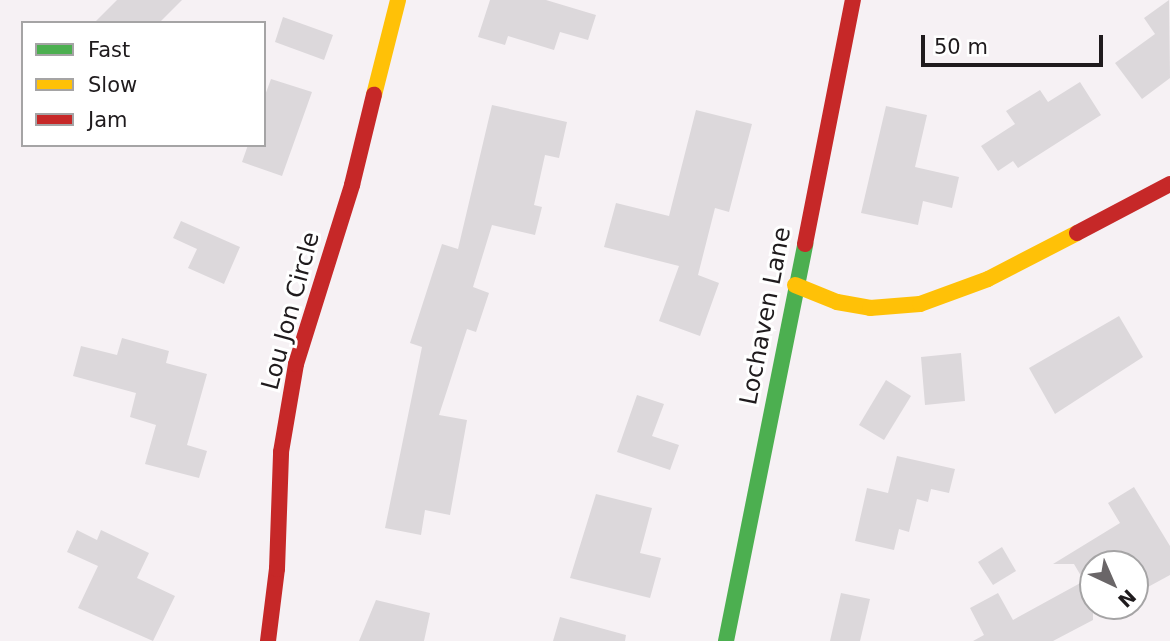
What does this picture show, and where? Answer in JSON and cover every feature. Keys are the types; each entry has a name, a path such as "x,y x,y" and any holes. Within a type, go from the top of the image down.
{"street":[{"name":"Lou Jon Circle","path":"268,641 277,569 281,452 296,364 352,185 398,0"},
{"name":"Lochaven Lane","path":"726,641 853,0"},
{"path":"795,285 837,302 870,308 920,304 988,279 1170,184"}],"building":[{"path":"117,0 182,0 161,21 96,21"},
{"path":"490,0 546,0 596,15 588,40 560,32 554,50 508,36 505,45 478,37"},
{"path":"1169,0 1170,78 1142,99 1115,63 1155,34 1144,18"},
{"path":"283,17 333,35 324,60 275,42"},
{"path":"271,79 312,92 282,176 242,162 247,147 266,147 266,93"},
{"path":"1080,82 1101,115 1018,168 1013,161 998,171 981,146 1015,124 1006,111 1040,90 1048,102"},
{"path":"492,105 567,122 559,158 545,155 534,205 542,207 535,235 492,225 473,287 489,293 476,332 467,329 439,415 467,420 450,515 425,510 421,535 385,528 422,347 410,343 442,244 458,249"},
{"path":"886,106 927,115 915,167 959,177 952,208 923,201 918,225 861,213"},
{"path":"696,110 752,124 729,212 715,208 698,275 719,283 700,336 659,321 679,266 604,247 616,203 669,216"},
{"path":"181,221 240,247 224,284 188,268 197,249 173,238"},
{"path":"1119,316 1143,357 1055,414 1029,368"},
{"path":"122,338 169,351 166,363 207,374 187,445 207,451 199,478 145,464 156,425 130,417 136,393 73,376 81,346 117,355"},
{"path":"961,353 965,401 925,405 921,357"},
{"path":"886,380 911,396 884,440 859,425"},
{"path":"637,395 664,404 652,436 679,445 670,470 617,452"},
{"path":"897,456 955,469 949,493 931,489 928,502 917,499 909,532 899,529 894,550 855,541 867,488 888,493"},
{"path":"1134,487 1170,546 1170,575 1149,586 1149,550 1079,550 1079,572 1074,564 1053,564 1120,523 1108,503"},
{"path":"596,494 652,508 640,553 661,558 650,598 570,578"},
{"path":"77,530 97,540 101,530 149,553 137,578 175,596 153,641 78,608 98,566 67,552"},
{"path":"1002,547 1016,571 993,585 978,562"},
{"path":"1079,584 1079,620 1093,620 1053,641 973,641 984,635 970,608 998,593 1013,620"},
{"path":"841,593 870,599 860,641 830,641"},
{"path":"376,600 430,613 424,641 359,641"},
{"path":"560,617 626,635 625,641 553,641"}],"traffic: fast":[{"path":"726,641 805,244"}],"traffic: slow":[{"path":"374,95 398,0"},
{"path":"795,285 837,302 870,308 920,304 988,279 1077,233"}],"traffic: jam":[{"path":"805,244 853,0"},
{"path":"268,641 277,569 281,452 296,364 352,185 374,95"},
{"path":"1077,233 1170,184"}]}
